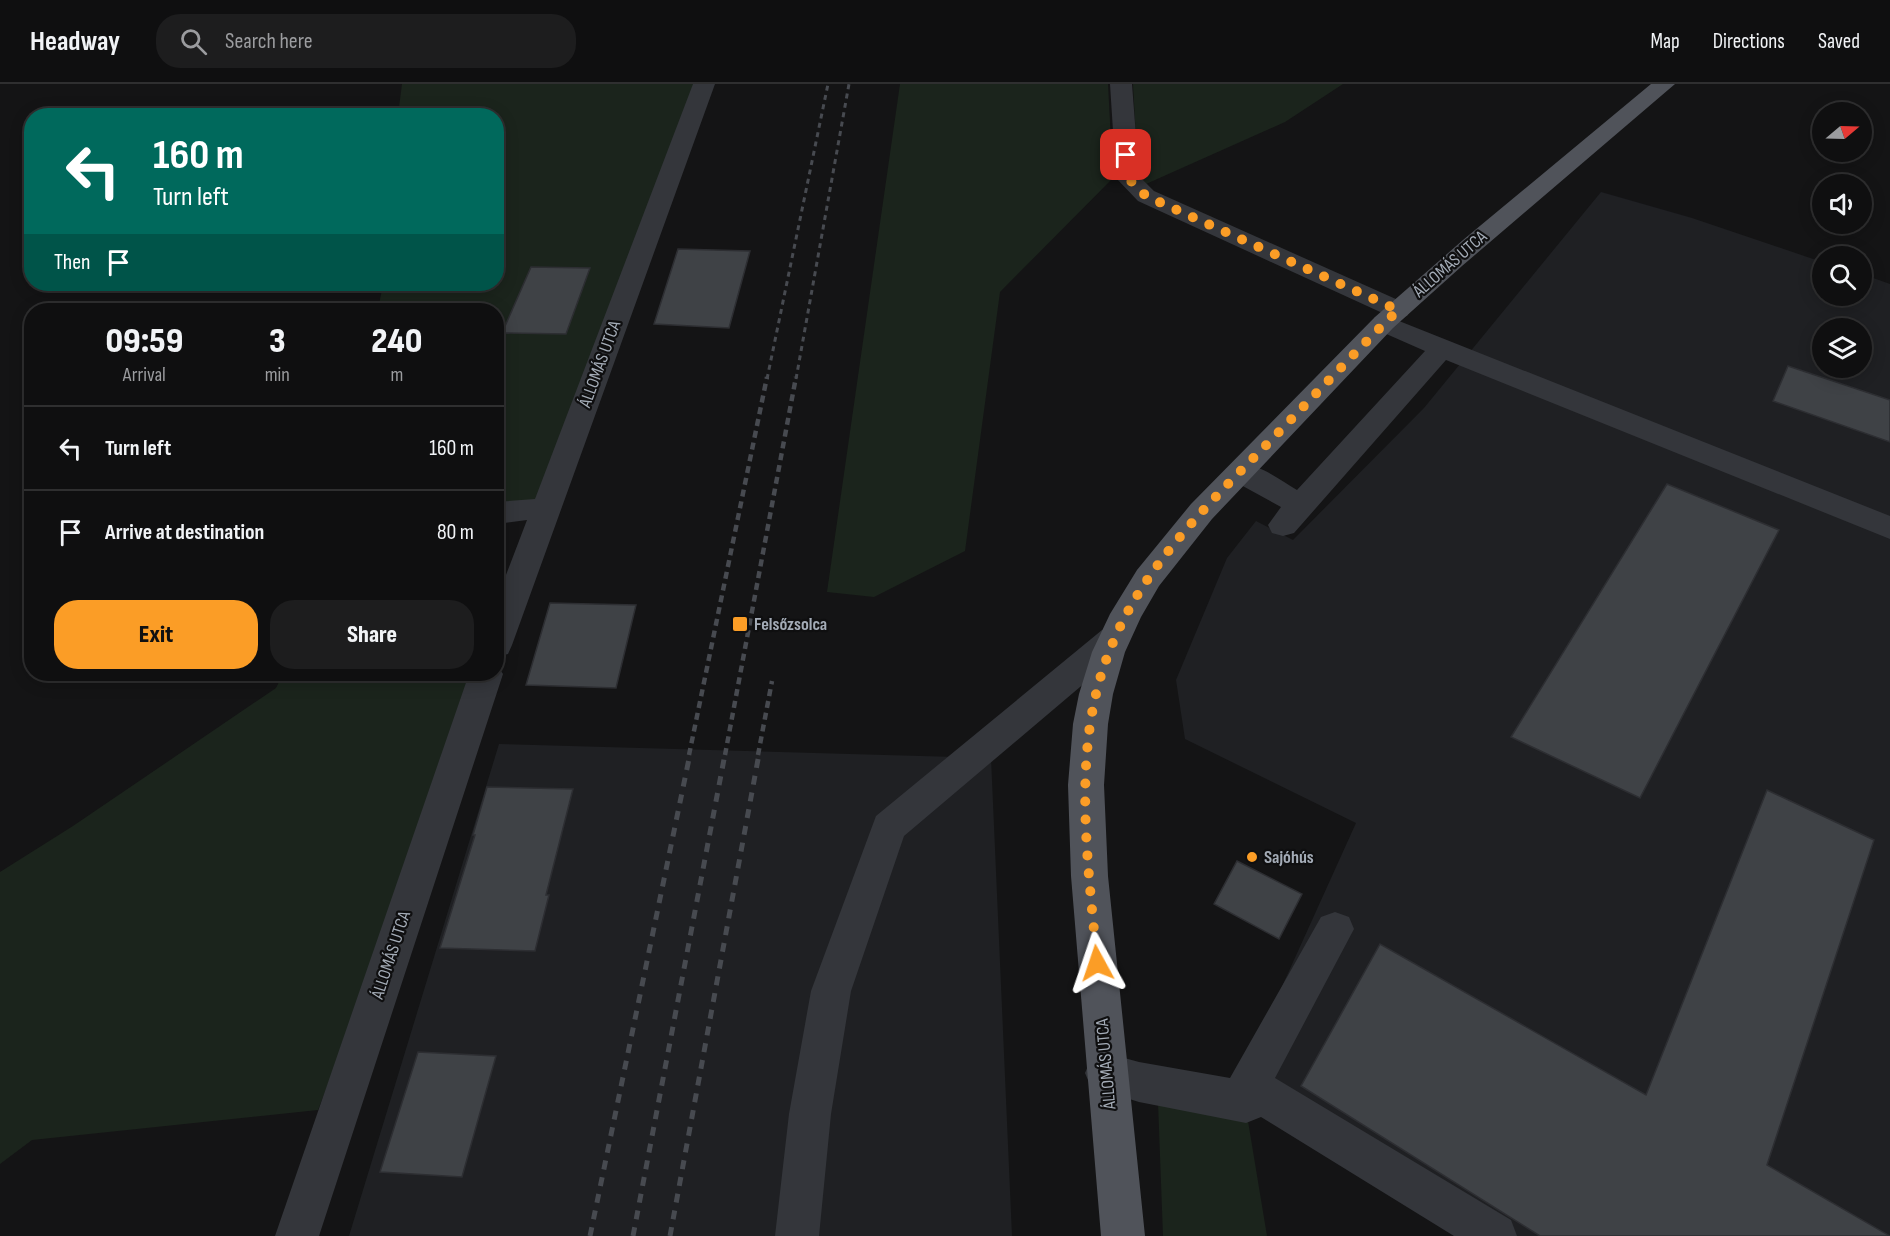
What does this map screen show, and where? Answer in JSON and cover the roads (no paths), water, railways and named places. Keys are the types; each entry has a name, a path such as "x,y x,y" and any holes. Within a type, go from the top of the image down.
{"main road":[{"name":"ÁLLOMÁS UTCA","path":"1123,1236 1106,1073 1086,831 1086,785 1091,719 1097,690 1125,614 1155,567 1188,526 1391,316 1550,178 1665,84"}],"street":[{"name":"ÁLLOMÁS UTCA","path":"504,616 704,84"},
{"path":"1121,84 1128,178 1146,196 1391,316 1442,348 1890,528"},
{"path":"1240,472 1292,515 1442,348"},
{"path":"504,512 546,508"},
{"path":"797,1236 810,1114 831,991 889,827 1114,639"},
{"name":"ÁLLOMÁS UTCA","path":"297,1236 484,681"},
{"path":"1106,1073 1139,1082 1246,1102 1248,1085 1335,929"},
{"path":"1248,1085 1495,1236"}],"railway":[{"path":"767,379 828,84"},
{"path":"796,379 849,84"},
{"path":"689,755 767,377"},
{"path":"725,755 796,377"},
{"path":"758,755 772,681"},
{"path":"590,1236 690,754"},
{"path":"633,1236 725,754"},
{"path":"670,1236 759,754"}],"place":[{"name":"Felsőzsolca","path":"740,624"},
{"name":"Sajóhús","path":"1252,857"}]}
